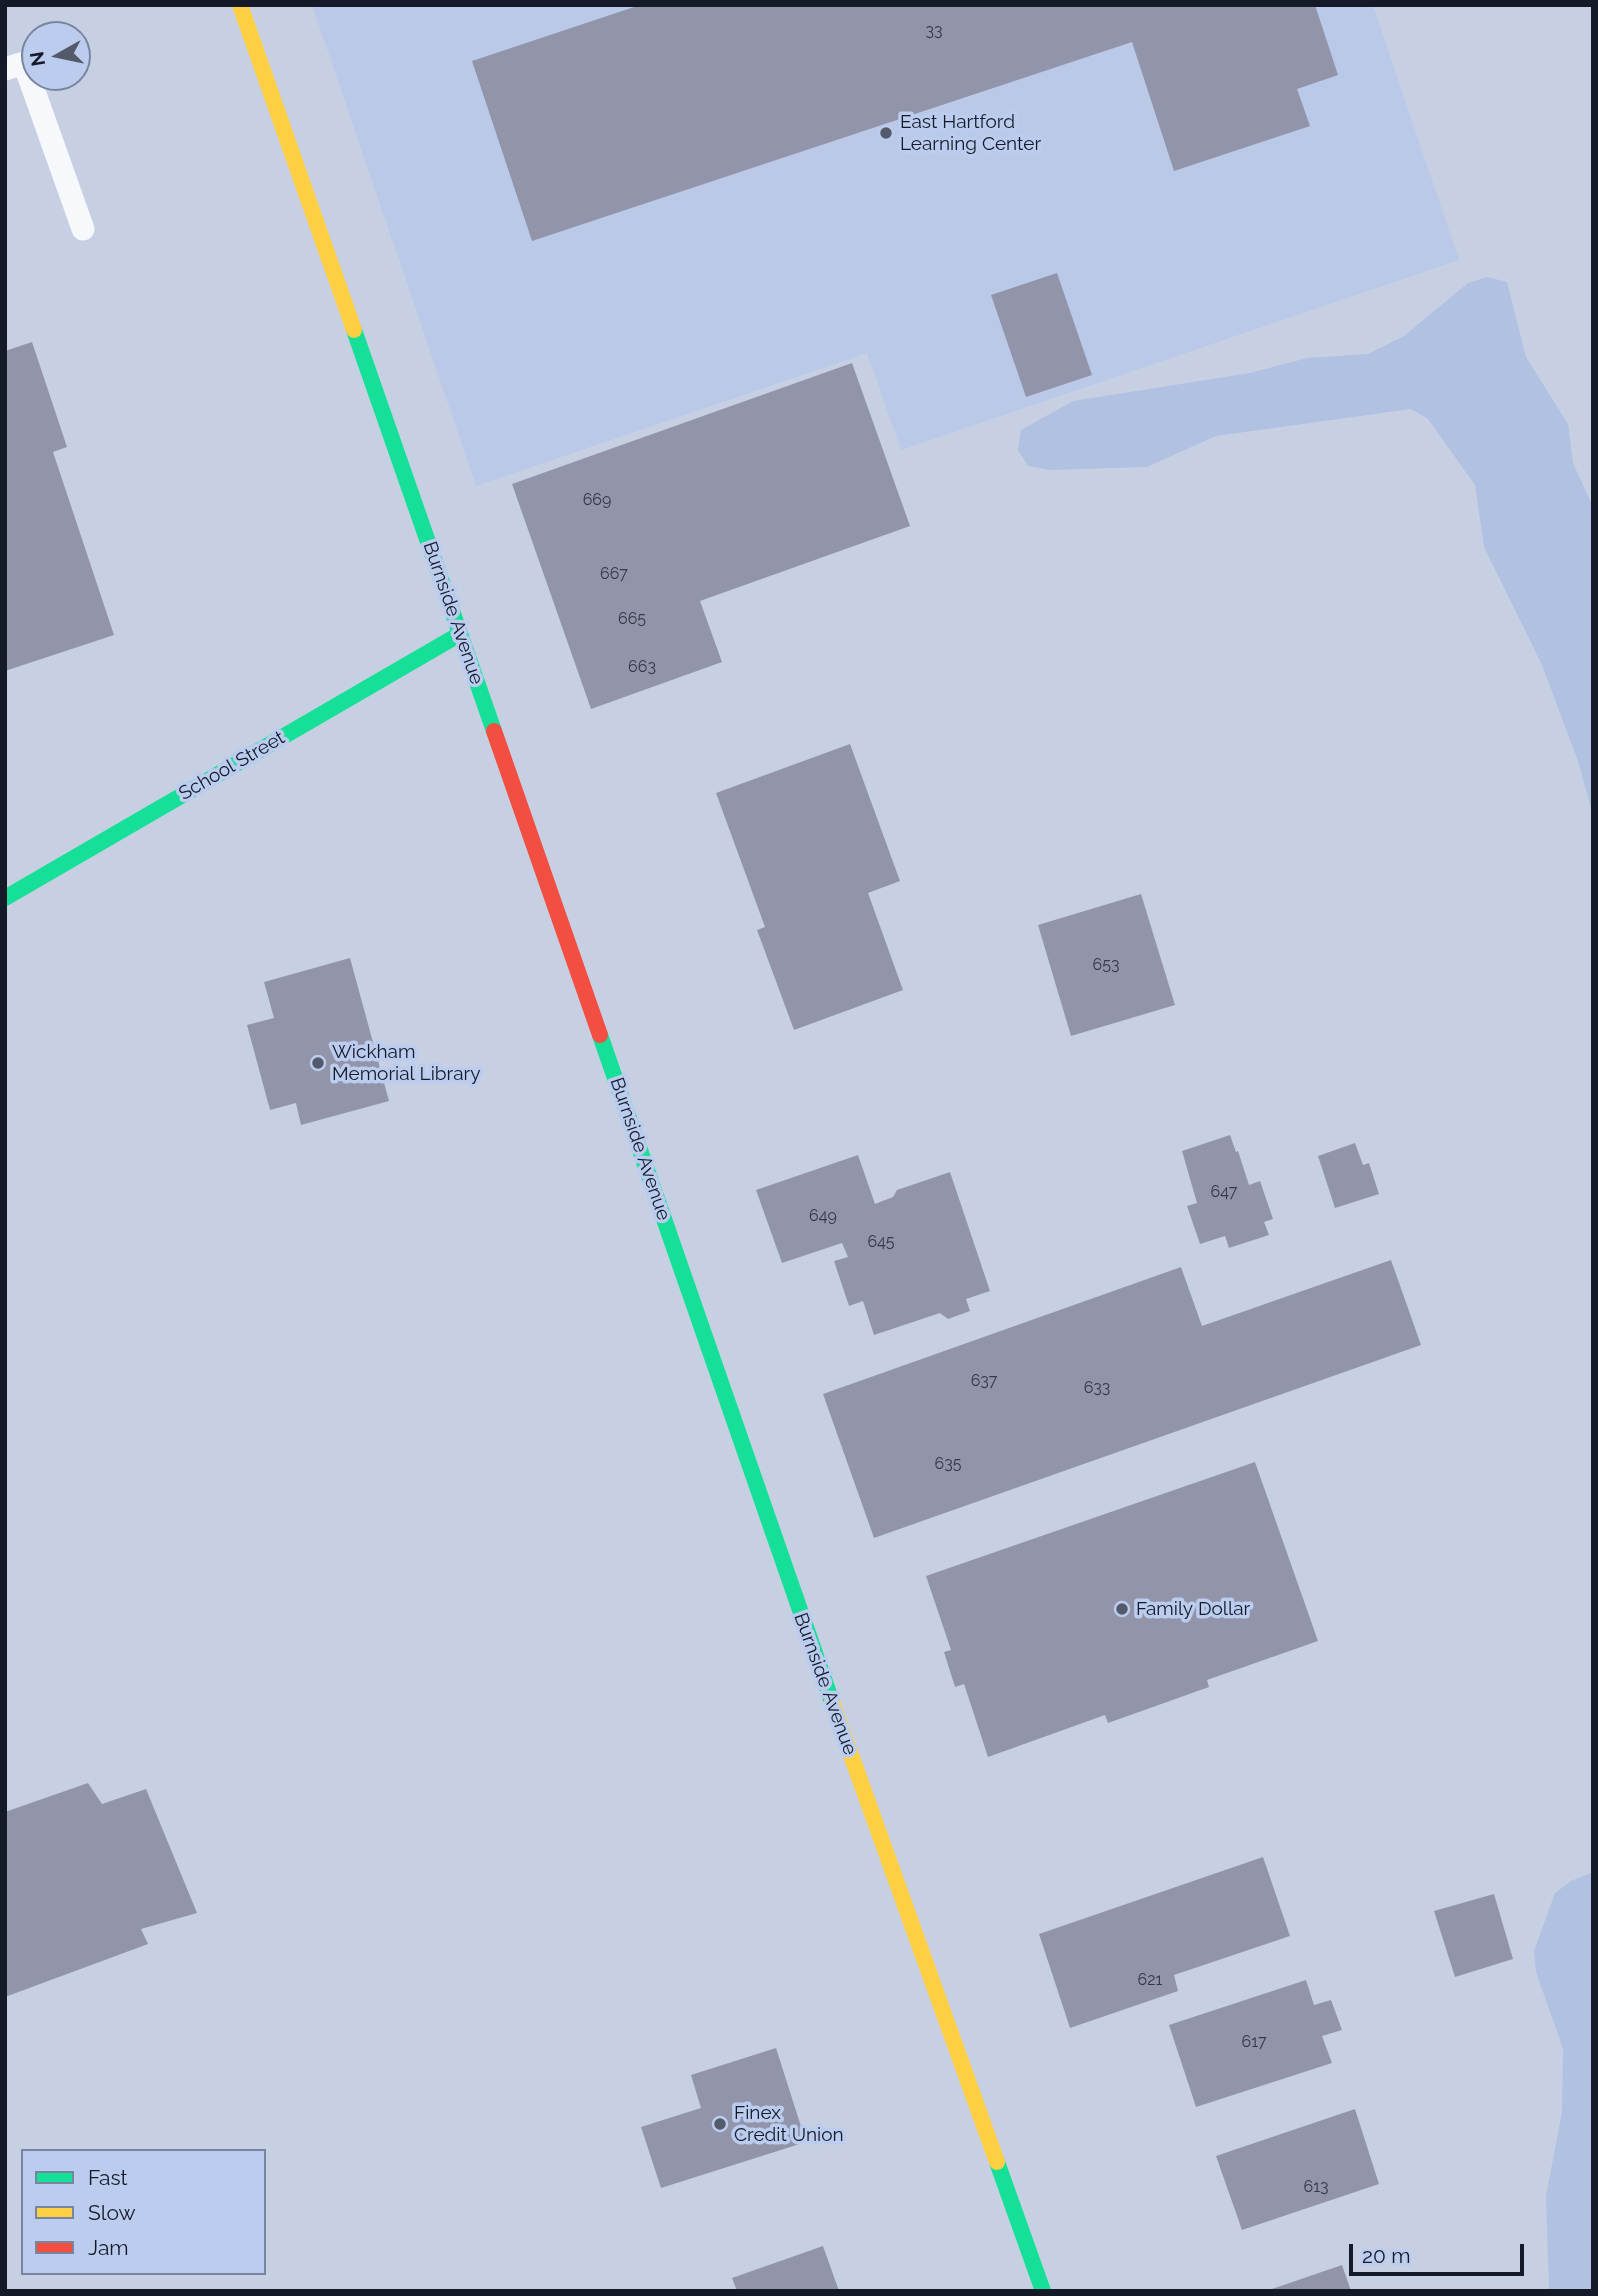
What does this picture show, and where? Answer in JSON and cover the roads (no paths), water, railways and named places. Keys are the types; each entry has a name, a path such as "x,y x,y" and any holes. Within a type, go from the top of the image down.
{"main road":[{"name":"Burnside Avenue","path":"240,5 667,1225 793,1594 1043,2291"},
{"name":"School Street","path":"5,898 460,634"}],"lane":[{"path":"5,69 24,63 83,229"}],"place":[{"name":"East Hartford Learning Center","path":"886,133"},
{"name":"Wickham Memorial Library","path":"318,1063"},
{"name":"Family Dollar","path":"1122,1609"},
{"name":"Finex Credit Union","path":"720,2124"}]}
